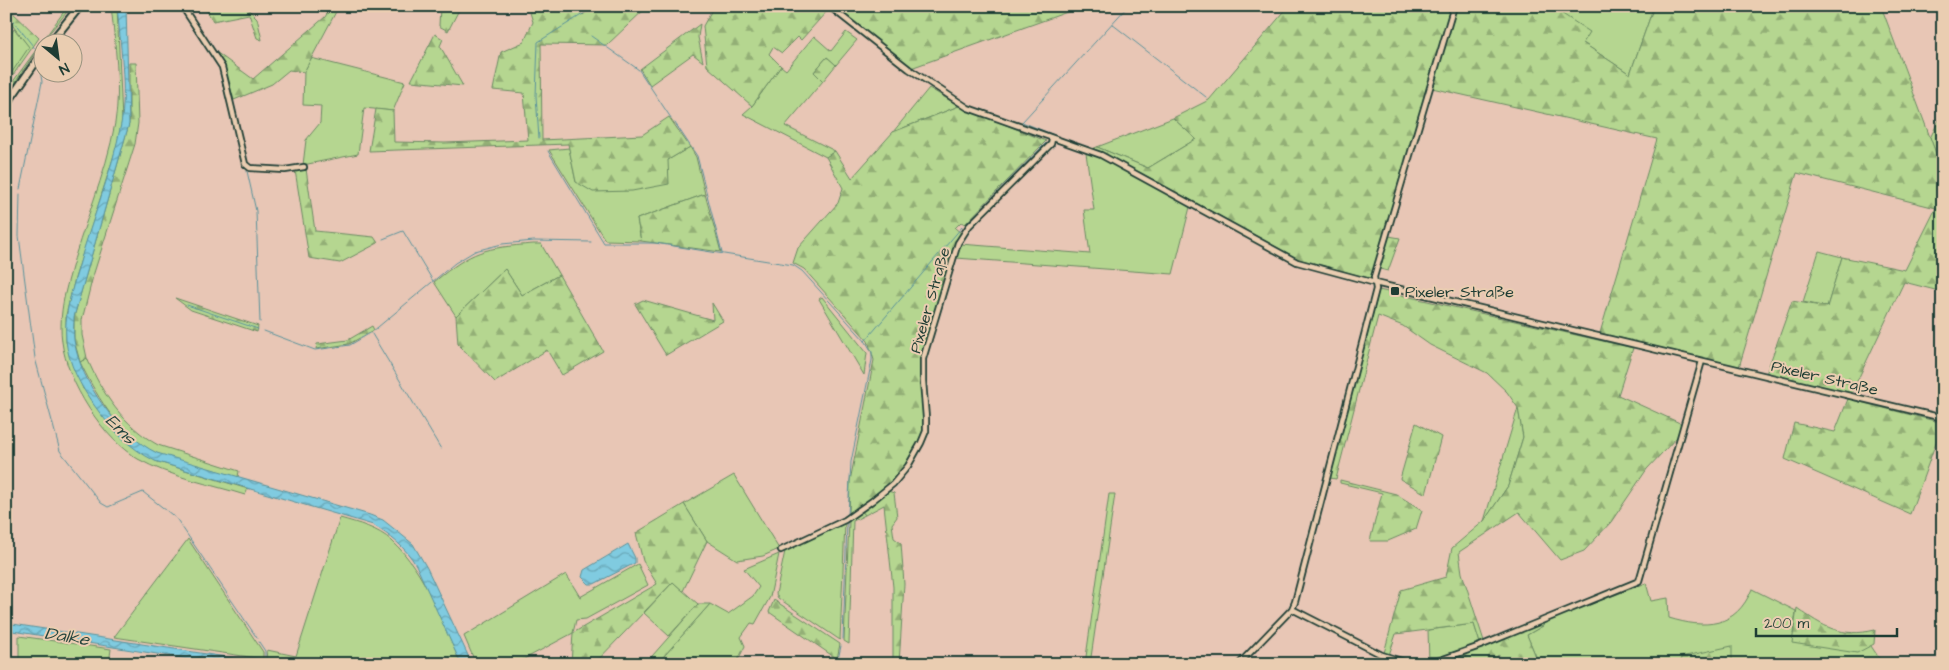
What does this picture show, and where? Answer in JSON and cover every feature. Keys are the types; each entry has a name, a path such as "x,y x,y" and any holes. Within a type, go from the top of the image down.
{"main road":[{"path":"59,32 80,6"},
{"path":"8,100 32,67"}],"street":[{"path":"182,6 222,67 245,164 250,168 285,170 304,167"},
{"name":"Pixeler Straße","path":"829,6 909,69 968,108 1101,155 1297,262 1375,283 1943,418"},
{"path":"1239,664 1292,609 1376,289 1374,277 1454,6"},
{"name":"Pixeler Straße","path":"781,550 852,516 893,484 908,466 923,437 926,418 923,381 924,359 958,243 969,226 1050,144 1052,139"},
{"path":"1429,664 1498,639 1639,581 1702,361"},
{"path":"1292,609 1382,654 1411,664"}],"green space":[{"path":"6,6 33,32 32,48 6,85 6,81 29,47 9,21"},
{"path":"68,6 71,7 50,32"},
{"path":"111,6 117,6 122,121 116,149 75,278 66,315 66,342 83,389 155,461 248,489 245,495 163,471 138,459 125,450 100,424 89,408 79,391 65,358 61,326 65,294 74,259 106,162 117,109 116,50"},
{"path":"204,6 245,6 257,18 262,40 257,38 249,14 213,21"},
{"path":"332,6 339,6 304,72 289,70 272,84 234,100 224,65 216,52 253,79 325,17"},
{"path":"440,6 461,6 448,31 439,26"},
{"path":"528,6 573,6 583,15 593,6 648,6 607,45 541,44 542,140 642,135 669,117 690,147 668,160 669,184 632,191 593,192 576,182 568,144 369,151 376,109 393,111 394,142 445,143 528,140 524,93 493,90 501,52 524,42 533,22"},
{"path":"714,6 824,6 828,10 801,40 798,37 782,53 773,47 769,54 781,66 752,106 707,66 703,26"},
{"path":"832,6 1084,6 911,68"},
{"path":"1289,6 1452,6 1373,276 1368,278 1298,259 1141,173 1092,149 1097,147 1148,168 1196,139 1173,118 1209,100"},
{"path":"1456,6 1565,6 1561,13 1590,32 1583,43 1630,74 1654,6 1881,6 1943,172 1943,292 1904,282 1851,394 1766,374 1792,301 1827,307 1842,257 1905,270 1936,208 1797,173 1739,367 1600,333 1657,139 1432,88"},
{"path":"1565,6 1654,6 1630,74 1583,43 1561,13"},
{"path":"700,24 698,37 703,62 693,54 650,85 640,69"},
{"path":"14,29 30,47 6,81 6,42"},
{"path":"846,32 857,40 836,65 827,57 814,72 823,81 785,126 835,151 826,157 743,114 752,106 781,66 786,70 814,36 831,51"},
{"path":"435,34 443,39 440,46 463,86 411,81"},
{"path":"32,56 11,89 12,83"},
{"path":"827,57 836,65 823,81 814,72"},
{"path":"311,58 405,82 393,111 364,108 358,154 303,165 306,140 320,123 321,106 303,105 304,72"},
{"path":"129,63 136,63 138,123 135,144 93,276 82,320 82,335 87,358 80,362 74,340 74,317 129,124"},
{"path":"929,88 959,106 893,132"},
{"path":"959,106 1046,141 965,224 961,222 955,228 961,233 956,243 922,359 925,418 920,443 892,482 849,516 850,481 874,360 868,341 804,269 793,263 798,248 838,203 843,188 826,157 835,151 852,178 893,132"},
{"path":"1943,112 1943,159 1940,163 1930,138"},
{"path":"1173,118 1196,139 1148,168 1097,147"},
{"path":"690,147 696,157 705,194 637,219 641,241 605,240 549,150 569,148 576,182 668,160"},
{"path":"1086,153 1101,158 1190,207 1173,274 956,258 960,244 1090,254 1084,210 1094,210"},
{"path":"306,169 315,231 374,237 378,243 340,263 309,258 295,170"},
{"path":"705,194 721,252 641,241 637,219"},
{"path":"1389,236 1400,238 1388,271 1380,269"},
{"path":"541,244 559,275 522,295 505,269 456,316 434,282 459,263 490,249"},
{"path":"1819,251 1842,257 1827,307 1803,302"},
{"path":"505,269 522,295 559,275 603,351 562,375 547,350 495,382 458,344 456,316"},
{"path":"1379,290 1633,348 1618,395 1682,424 1678,436 1647,469 1611,522 1584,551 1560,560 1519,512 1459,552 1462,573 1484,641 1480,643 1474,624 1396,634 1389,655 1384,653 1401,590 1446,577 1452,548 1484,521 1508,486 1523,437 1518,408 1507,392 1487,373 1430,345 1403,326 1378,316 1336,479 1330,478"},
{"path":"822,297 867,353 864,375 819,299"},
{"path":"175,298 258,326 257,332 191,310"},
{"path":"643,300 713,320 712,303 723,321 666,355 635,304"},
{"path":"372,326 374,330 349,344 316,349 317,344 348,340"},
{"path":"87,358 115,408 146,437 158,445 239,471 238,477 190,465 155,453 134,439 115,420 92,386 80,362"},
{"path":"1848,399 1943,423 1910,514 1785,459 1794,423 1835,432"},
{"path":"1518,408 1523,437 1508,486 1484,521"},
{"path":"1416,423 1441,437 1426,494 1400,479"},
{"path":"734,475 779,549 763,556 737,560 707,541 684,504"},
{"path":"1340,480 1396,494 1422,510 1416,529 1388,541 1370,541 1382,493 1340,483"},
{"path":"888,491 894,493 897,517 892,524 894,538 901,543 904,584 899,664 893,664 893,587 884,505 865,515 862,511"},
{"path":"1109,494 1115,494 1090,664 1085,664"},
{"path":"684,504 707,541 683,591 673,582 594,664 571,664 573,633 657,584 643,561 636,533"},
{"path":"862,511 865,515 853,521 849,644 844,641 849,521"},
{"path":"340,518 367,526 386,536 404,554 424,583 461,664 288,664 266,660 267,650 296,656"},
{"path":"845,523 840,640 778,598 776,594 785,551"},
{"path":"188,539 263,652 263,659 114,637"},
{"path":"779,554 770,597 755,624 751,623 741,637 745,646 736,664 657,664 710,604 728,614 753,596 759,587 744,569"},
{"path":"638,564 648,585 586,619 576,620 573,633 515,664 476,664 464,636 566,574 580,597"},
{"path":"673,582 698,604 669,636 644,613"},
{"path":"1646,583 1651,601 1668,598 1669,618 1695,624 1718,622 1728,618 1737,612 1752,589 1796,611 1793,634 1869,643 1883,664 1523,664 1537,659 1527,635 1543,626 1542,623"},
{"path":"774,600 840,644 837,659 769,612"},
{"path":"698,604 710,604 657,664 645,664"},
{"path":"1797,608 1816,621 1843,632 1853,633 1875,630 1874,644 1857,653 1792,643"},
{"path":"1542,623 1544,625 1527,635 1537,659 1512,663 1498,655 1493,664 1436,664"},
{"path":"1474,624 1480,643 1429,661 1428,630"},
{"path":"19,636 111,649 109,664 19,664"},
{"path":"1732,646 1732,664 1680,664 1681,657"}],"water":[{"name":"Ems","path":"117,6 126,6 129,124 74,317 74,337 84,374 115,420 129,434 157,453 383,520 413,544 427,568 472,664 461,664 416,565 402,547 386,533 373,525 155,461 129,444 114,430 94,405 80,383 67,349 66,322 83,251 107,179 121,124 123,82"},
{"path":"628,544 635,558 635,563 594,584 589,584 582,577 584,570"},
{"name":"Dalke","path":"6,623 271,664 220,664 6,630"}],"waterway":[{"path":"539,138 536,96 538,42 583,14 590,6"},
{"path":"1054,135 1022,122 1128,6"},
{"path":"6,9 32,45"},
{"path":"1112,24 1206,97"},
{"path":"591,36 639,70 671,118"},
{"path":"20,189 42,82"},
{"path":"675,123 697,156 722,253"},
{"path":"967,223 1046,143"},
{"path":"548,151 604,243 655,243 793,265 802,271 866,342 872,352 872,360 851,462 848,515"},
{"path":"247,171 256,211 260,322"},
{"path":"20,194 19,236 35,358 60,451 101,503 108,507 143,492 176,518 257,638"},
{"path":"865,341 962,227"},
{"path":"383,239 403,231 433,281"},
{"path":"264,331 315,350 350,345 372,332 455,263 475,251 502,244 534,241 591,242"},
{"path":"187,305 258,329"},
{"path":"372,334 441,449"},
{"path":"843,639 847,522"},
{"path":"259,642 265,651 265,657"},
{"path":"837,664 841,646"}],"place":[{"name":"Pixeler Straße","path":"1395,291"}]}
